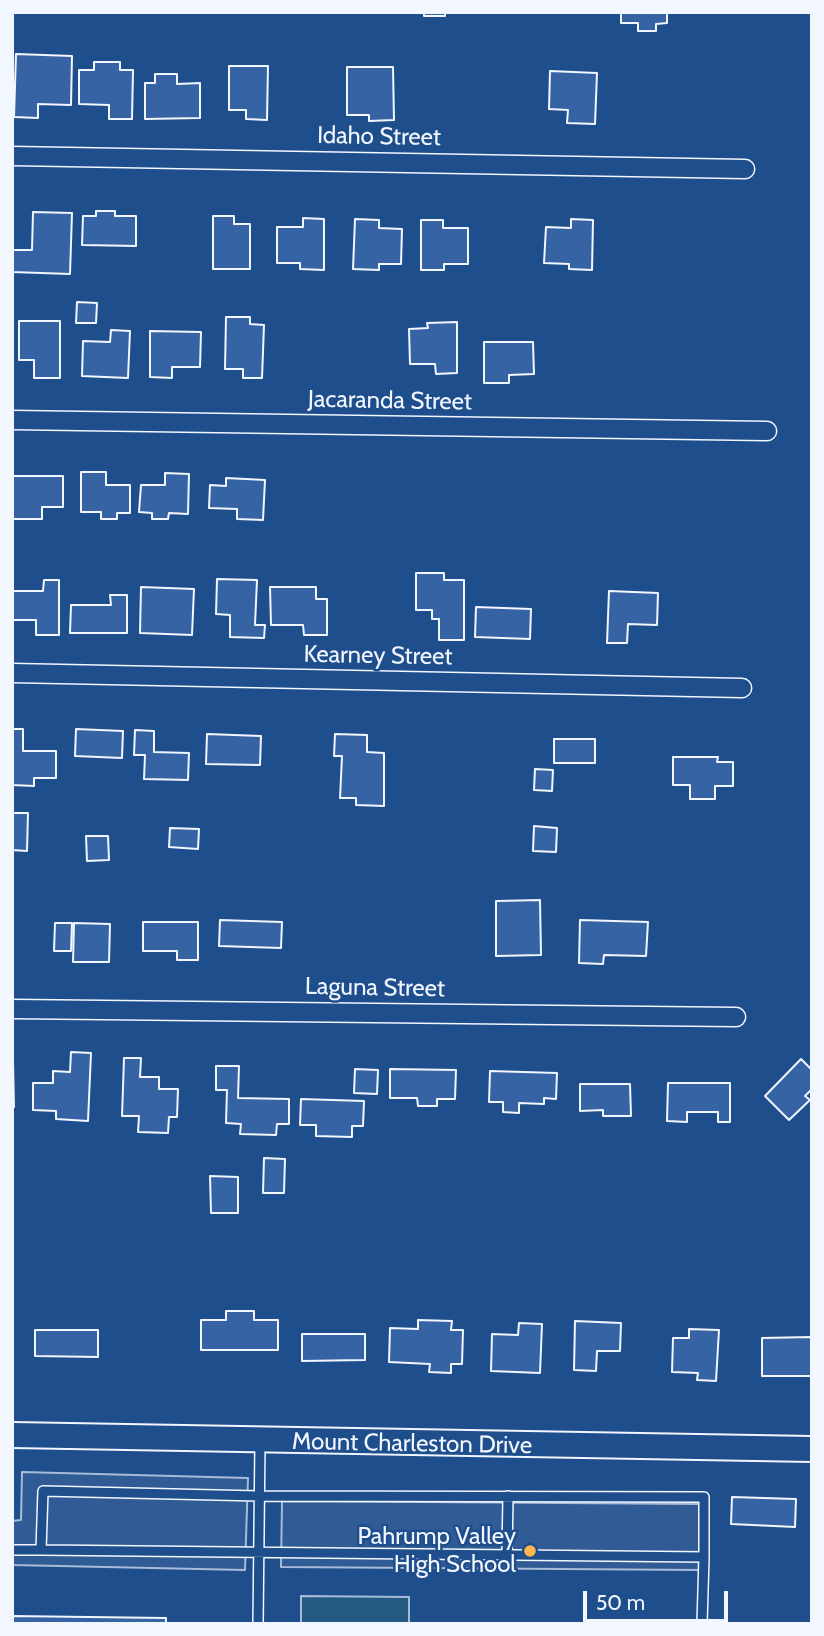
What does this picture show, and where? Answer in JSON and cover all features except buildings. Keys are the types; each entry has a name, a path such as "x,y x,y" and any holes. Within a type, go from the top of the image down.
{"street":[{"name":"Idaho Street","path":"12,156 745,169"},
{"name":"Jacaranda Street","path":"12,420 767,431"},
{"name":"Kearney Street","path":"12,673 742,688"},
{"name":"Laguna Street","path":"12,1009 736,1017"},
{"name":"Mount Charleston Drive","path":"12,1435 260,1442 812,1448"}],"lane":[{"path":"258,1624 260,1442"},
{"path":"41,1550 43,1491 259,1496 704,1497 702,1624"},
{"path":"507,1556 508,1496"},
{"path":"12,1550 704,1558"}],"shaded area":[{"path":"22,1472 248,1478 245,1570 12,1565 12,1521 21,1520"},
{"path":"282,1501 701,1504 700,1570 281,1567"},
{"path":"301,1596 409,1597 409,1624 301,1624"}],"place":[{"name":"Pahrump Valley High School","path":"530,1551"}]}
